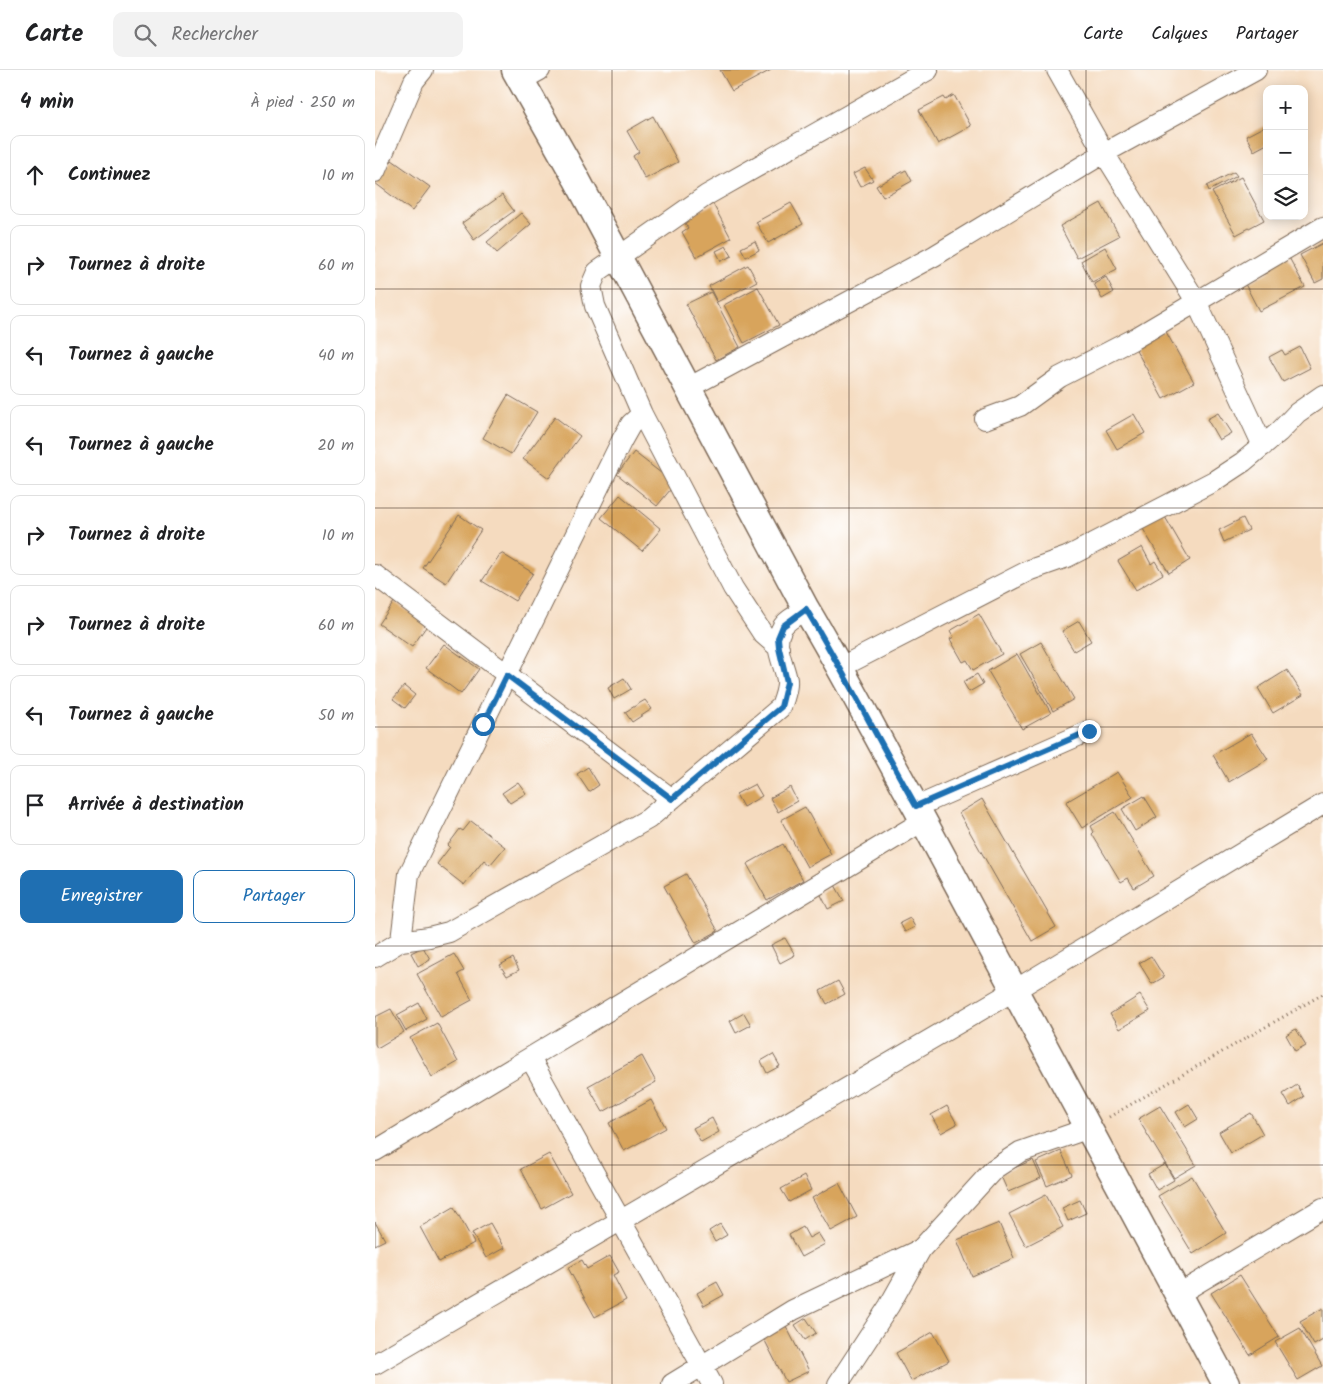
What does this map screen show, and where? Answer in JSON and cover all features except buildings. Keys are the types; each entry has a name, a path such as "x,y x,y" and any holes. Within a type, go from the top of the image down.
{"street":[{"path":"375,172 414,82 423,70"},
{"path":"779,648 763,634 733,588 642,414 595,306 591,286 597,272 707,194 928,70"},
{"path":"1057,70 1104,153 1196,301 1263,446"},
{"path":"688,388 934,256 1104,153 1256,70"},
{"path":"525,74 576,178 806,609 841,667 1226,1384"},
{"path":"985,420 1020,406 1059,377 1132,340 1323,227"},
{"path":"841,667 1030,570 1067,558 1214,481 1243,462 1263,446 1297,413 1323,395"},
{"path":"401,940 409,874 622,440 631,424 642,414"},
{"path":"375,575 672,799"},
{"path":"375,957 401,940 429,937 449,932 648,819 781,707 787,682 778,638 783,626 806,609"},
{"path":"375,1151 529,1058 920,814 1089,731"},
{"path":"375,1364 1015,990 1323,804"},
{"path":"529,1058 713,1384"},
{"path":"838,1384 889,1306 921,1249 994,1170 1019,1152 1089,1128"},
{"path":"1177,1295 1323,1208"},
{"path":"672,1384 793,1310 921,1249"}],"path":[{"path":"1089,1128 1323,994"}],"route":[{"path":"483,724 507,675 672,799 781,707 787,682 778,638 783,626 806,609 841,667 916,806 1089,731"}]}
